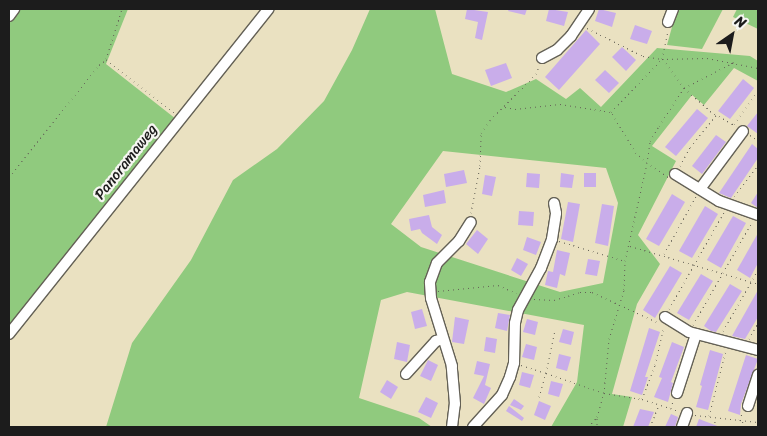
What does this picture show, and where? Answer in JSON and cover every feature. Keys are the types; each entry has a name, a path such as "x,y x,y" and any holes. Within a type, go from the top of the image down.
{"street":[{"path":"9,16 14,9"},
{"name":"Panoramaweg","path":"9,334 268,9"},
{"path":"542,58 557,50 580,25 589,9"},
{"path":"668,22 673,9"},
{"path":"700,189 743,130"},
{"path":"675,174 728,204 757,214"},
{"path":"473,427 502,395 514,363 515,323 524,297 540,268 552,239 556,213 554,203"},
{"path":"452,427 454,385 452,366 430,290 432,272 459,240 471,222"},
{"path":"665,318 693,333 758,350"},
{"path":"677,393 693,333"},
{"path":"406,374 436,341 443,339"},
{"path":"748,406 758,375"},
{"path":"682,427 687,414"}],"path":[{"path":"9,177 99,65 106,60 122,9"},
{"path":"611,112 662,59 668,22"},
{"path":"580,25 644,56 662,59 707,58 758,68"},
{"path":"471,222 471,210 480,166 481,133 490,120 536,74 542,58"},
{"path":"662,59 684,88 710,111 758,140"},
{"path":"106,60 181,118"},
{"path":"588,427 596,417 604,394 609,339 620,304 626,274 626,261 650,141 684,88 734,62"},
{"path":"734,125 758,91"},
{"path":"505,107 515,109 560,104 611,112 636,153 647,163 670,178 675,174 690,147 717,114"},
{"path":"665,318 728,204 758,165"},
{"path":"663,255 700,189"},
{"path":"693,333 757,214"},
{"path":"552,239 626,261"},
{"path":"629,246 758,284"},
{"path":"709,417 722,341 758,270"},
{"path":"430,290 463,290 498,285 524,297 554,300 580,292 592,292 664,326 655,365 642,399"},
{"path":"745,346 758,323"},
{"path":"539,397 555,330"},
{"path":"514,363 577,382 604,394 623,396"},
{"path":"650,427 659,404"},
{"path":"596,417 597,427"},
{"path":"713,427 716,418"},
{"path":"741,427 744,421"}],"green space":[{"path":"13,9 128,9 106,64 176,119 9,328 9,14"},
{"path":"370,9 435,9 452,74 506,92 536,79 566,99 580,88 601,107 657,48 750,56 758,61 758,81 734,68 704,105 692,95 652,146 676,161 638,235 660,264 637,304 612,394 632,397 623,427 551,427 577,382 584,325 407,292 381,300 359,398 419,418 432,427 106,427 132,343 191,260 233,180 277,149 324,101 352,50","holes":["443,151 606,168 618,203 603,283 560,292 421,247 391,224"]},
{"path":"677,9 723,9 702,49 667,45"},
{"path":"737,9 758,9 758,29 733,17"}],"building":[{"path":"467,9 488,12 482,40 475,38 478,22 465,19"},
{"path":"509,9 527,9 525,15 508,11"},
{"path":"549,9 568,12 564,26 546,21"},
{"path":"599,9 616,13 612,27 595,21"},
{"path":"635,25 652,31 647,44 630,39"},
{"path":"586,30 600,44 559,90 545,77"},
{"path":"622,47 636,60 626,71 612,57"},
{"path":"506,63 512,78 491,86 485,70"},
{"path":"605,70 619,83 609,93 595,80"},
{"path":"743,79 754,88 730,119 718,111"},
{"path":"697,109 708,118 676,156 665,147"},
{"path":"758,112 758,134 747,126"},
{"path":"716,135 726,142 702,174 692,166"},
{"path":"752,144 758,149 758,158 731,198 719,193"},
{"path":"464,170 467,183 446,187 444,174"},
{"path":"527,173 540,174 539,188 526,187"},
{"path":"561,173 574,175 572,188 560,187"},
{"path":"584,173 596,173 596,187 584,187"},
{"path":"485,175 496,177 492,196 482,194"},
{"path":"444,190 446,203 425,207 423,195"},
{"path":"758,192 758,208 751,203"},
{"path":"672,194 685,202 659,246 646,239"},
{"path":"568,202 580,204 573,242 561,239"},
{"path":"602,204 614,206 608,246 595,243"},
{"path":"705,206 718,214 692,258 679,251"},
{"path":"519,211 534,212 533,226 518,225"},
{"path":"429,215 432,227 442,235 437,244 422,233 420,229 411,231 409,219"},
{"path":"733,216 746,223 721,268 707,260"},
{"path":"477,230 488,239 478,254 466,244"},
{"path":"758,233 758,263 750,278 737,270"},
{"path":"527,237 541,242 536,255 523,250"},
{"path":"557,250 570,253 565,276 560,274 557,288 545,285 548,271 553,272"},
{"path":"517,258 528,264 521,276 511,270"},
{"path":"588,259 600,261 597,276 585,274"},
{"path":"670,266 682,273 655,318 643,310"},
{"path":"701,274 713,281 689,320 677,313"},
{"path":"730,284 742,291 716,332 711,331 704,326"},
{"path":"758,290 758,317 745,339 732,336"},
{"path":"422,309 427,326 415,329 411,312"},
{"path":"498,313 510,315 507,331 495,328"},
{"path":"455,317 469,320 464,344 452,342"},
{"path":"527,319 538,322 535,335 523,332"},
{"path":"649,328 660,332 645,377 648,377 642,395 630,391"},
{"path":"563,329 574,332 571,345 559,342"},
{"path":"486,337 497,339 495,353 484,351"},
{"path":"397,342 410,345 407,362 394,359"},
{"path":"672,342 684,347 671,382 673,383 668,402 654,397 662,378 659,377"},
{"path":"526,344 537,347 534,360 522,357"},
{"path":"710,350 723,354 708,410 696,407"},
{"path":"559,354 571,357 567,371 556,368"},
{"path":"746,355 758,359 741,404 740,415 728,411"},
{"path":"428,360 438,365 431,381 420,376"},
{"path":"477,361 490,364 485,385 491,388 484,404 473,398 484,376 474,374"},
{"path":"522,372 534,375 530,388 519,385"},
{"path":"387,380 398,387 391,399 380,392"},
{"path":"551,381 563,384 559,397 548,394"},
{"path":"426,397 438,403 431,418 418,412"},
{"path":"514,399 524,406 521,410 510,405"},
{"path":"539,401 551,406 545,420 534,415"},
{"path":"509,406 524,418 522,421 506,411"},
{"path":"640,409 654,412 648,427 633,427"},
{"path":"671,414 678,417 675,427 665,427"},
{"path":"699,419 720,427 696,427"}]}
